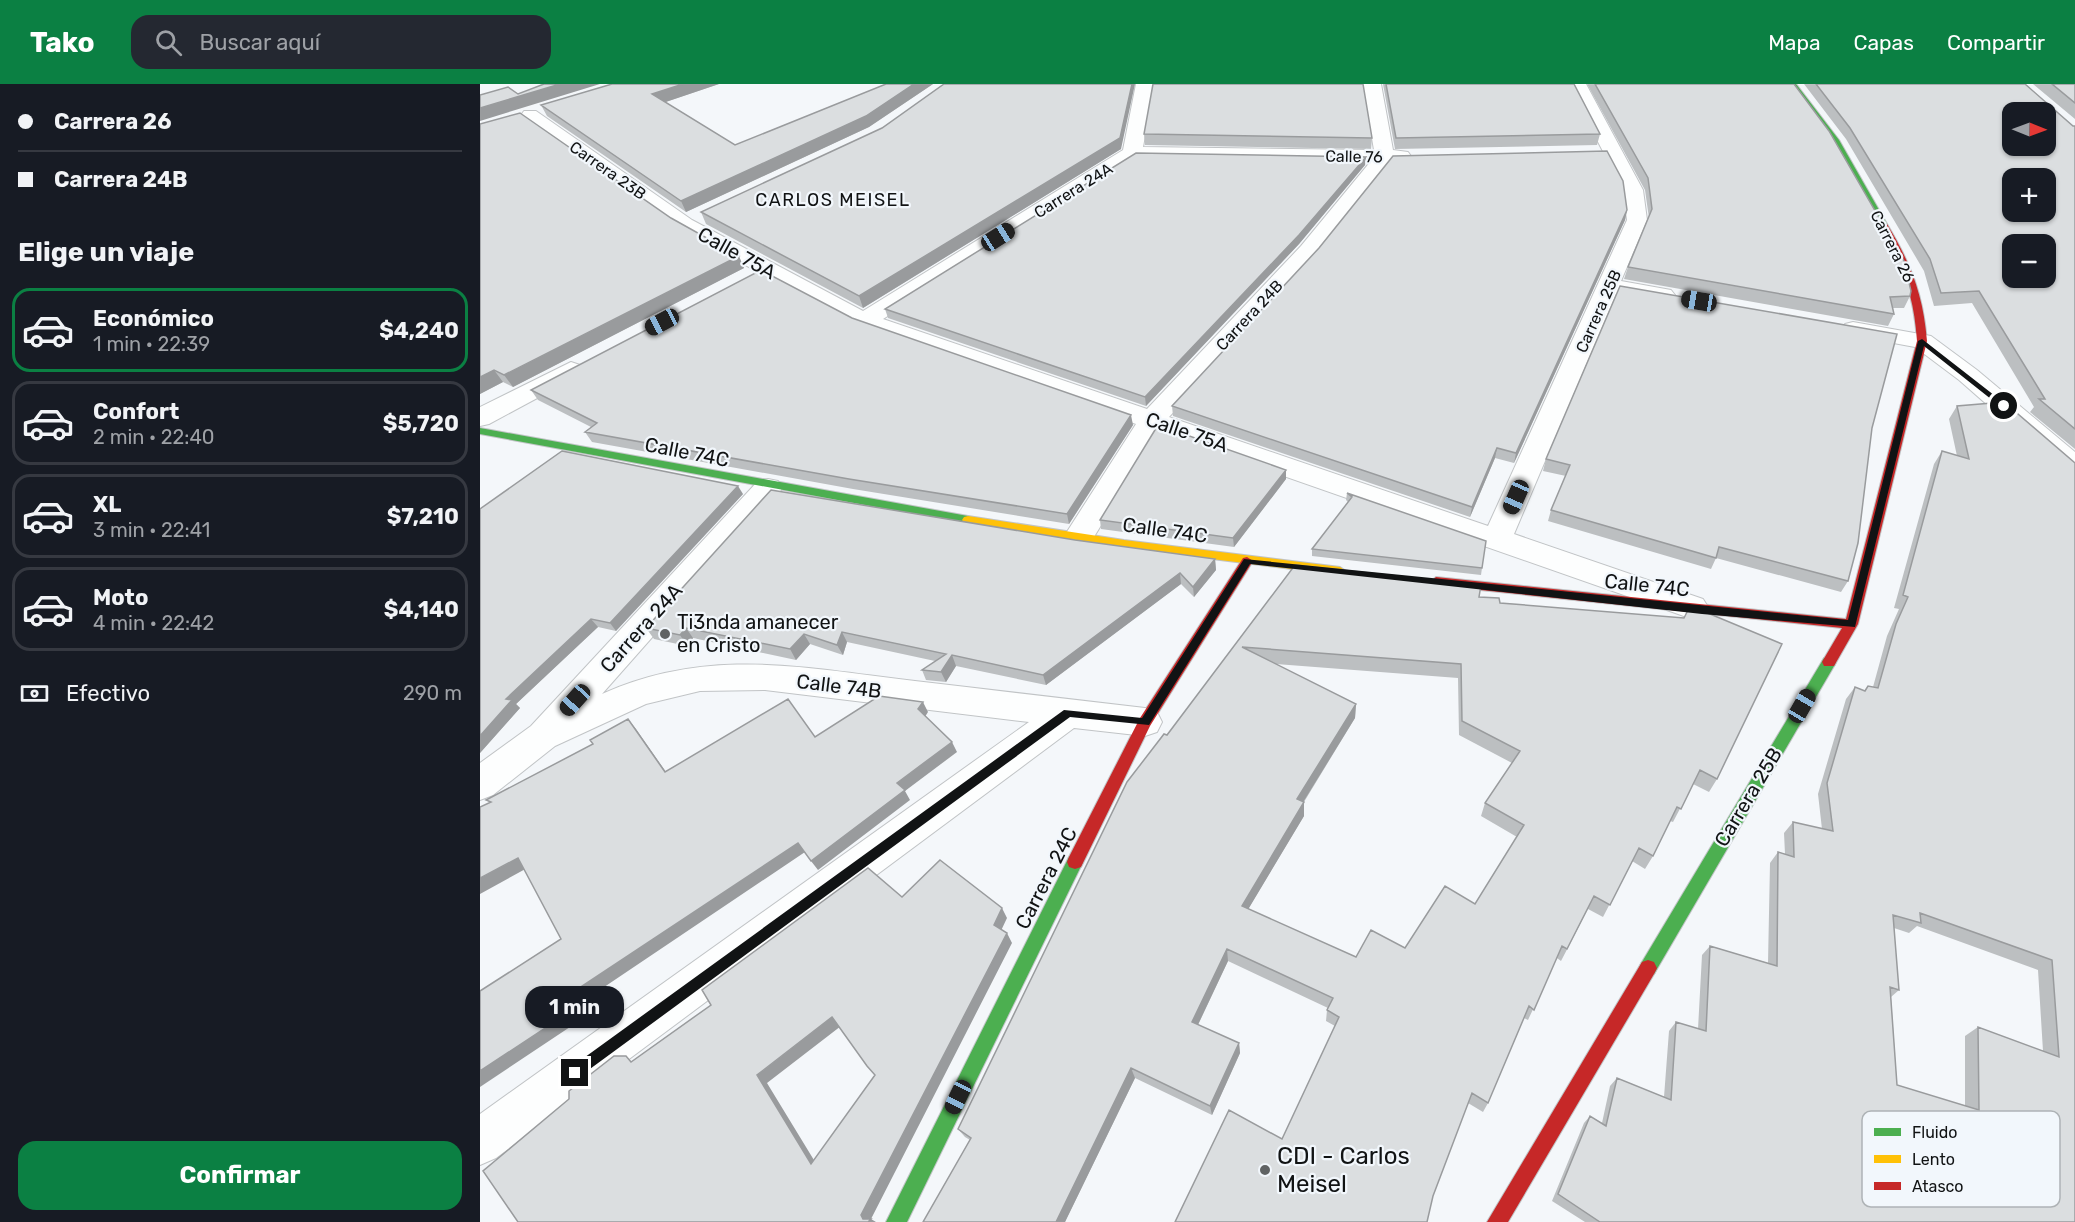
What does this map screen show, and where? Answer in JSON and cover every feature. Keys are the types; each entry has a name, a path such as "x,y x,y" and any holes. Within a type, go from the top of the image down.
{"street":[{"name":"Carrera 24A","path":"864,321 1132,153 1145,84"},
{"path":"1372,84 1385,157"},
{"name":"Carrera 25B","path":"1497,539 1610,286 1636,220 1633,190 1577,84"},
{"name":"Carrera 26","path":"1792,84 1835,140 1911,272 1920,306 1922,341"},
{"path":"510,121 553,108"},
{"name":"Carrera 23B","path":"530,115 696,219"},
{"name":"Calle 76","path":"1132,153 1421,156"},
{"path":"1589,153 1613,153"},
{"name":"Carrera 24B","path":"1078,538 1152,420 1309,251 1385,157"},
{"name":"Calle 75A","path":"696,219 753,274 864,321 1702,611"},
{"path":"1610,286 1679,298"},
{"path":"1830,324 1922,341 1968,375 2075,467"},
{"name":"Carrera 25B","path":"1497,1222 1851,624 1922,341"},
{"path":"480,418 595,357"},
{"name":"Calle 74C","path":"480,431 768,488 1078,538 1247,561 1352,572"},
{"name":"Carrera 24A","path":"480,784 543,736 768,488"},
{"name":"Carrera 24C","path":"896,1222 1145,722 1247,561"},
{"name":"Calle 74C","path":"1422,580 1702,611 1851,624"},
{"name":"Calle 74B","path":"543,736 637,693 700,678 765,677 1145,722"},
{"path":"480,1142 1068,713"}],"building":[{"path":"544,84 560,84 480,108 480,95 508,87 518,94"},
{"path":"612,84 683,84 652,94 735,145 886,84 914,84 866,116 681,201 541,105"},
{"path":"944,84 1132,84 1120,138 859,296 701,212 882,128"},
{"path":"1153,84 1363,84 1372,138 1144,134"},
{"path":"1386,84 1574,84 1600,134 1396,138"},
{"path":"1595,84 1794,84 1829,131 1904,261 1911,291 1910,296 1890,297 1894,314 1628,267 1652,209 1648,178"},
{"path":"1816,84 2025,84 2046,102 2002,102 2002,156 2056,156 2056,111 2075,126 2075,429 2039,399 2045,399 1979,291 1941,293 1930,259 1850,128"},
{"path":"2052,84 2075,84 2075,103"},
{"path":"520,113 671,218 739,256 504,375 494,370 480,377 480,124"},
{"path":"1607,151 1623,181 1627,210 1516,453 1497,448 1472,507 1172,406 1319,248 1393,156"},
{"path":"1136,153 1366,157 1299,235 1145,397 885,309"},
{"path":"761,270 852,318 1131,415 1067,514 849,479 585,432 597,423 531,390"},
{"path":"1620,286 1897,334 1872,428 1858,543 1848,581 1719,547 1716,558 1551,510 1570,465 1546,459"},
{"path":"2004,402 2075,463 2075,1222 1600,1222 1558,1194 1590,1116 1606,1126 1617,1078 1671,1100 1676,1022 1706,1031 1710,946 1777,966 1778,852 1794,857 1793,822 1833,831 1827,783 1855,687 1865,691 1868,686 1878,688 1896,624 1908,597 1903,595 1942,451 1969,459 1957,406","holes":["1920,913 2052,960 2059,1057 1978,1027 1979,1110 1897,1085 1890,987 1899,990 1893,915 1921,923"]},
{"path":"1158,425 1286,470 1233,538 1100,520"},
{"path":"562,451 738,486 610,623 591,619 506,699 512,700 480,736 480,509"},
{"path":"771,490 1075,540 1215,559 1193,587 1180,573 1043,675 952,655 941,672 922,670 946,654 842,632 837,645 804,634 790,649 686,628 680,635 646,628"},
{"path":"1347,493 1486,541 1482,568 1312,549 1352,497"},
{"path":"1295,565 1481,585 1479,597 1499,598 1500,603 1684,618 1689,608 1698,609 1782,644 1717,779 1700,770 1681,809 1677,807 1653,856 1639,848 1610,905 1594,896 1567,949 1562,946 1534,1010 1529,1006 1488,1103 1472,1093 1433,1196 1427,1222 1175,1222 1229,1110 1282,1139 1339,1017 1327,1010 1333,998 1227,949 1192,1022 1239,1043 1210,1106 1131,1068 1056,1222 923,1222 971,1138 958,1129 1127,782 1164,734 1167,735","holes":["1242,647 1461,664 1462,721 1520,751 1485,803 1524,825 1475,904 1445,886 1405,948 1371,930 1356,957 1242,906 1304,802 1297,799 1356,704"]},
{"path":"879,696 923,702 918,709 952,742 897,783 905,790 811,861 798,843 558,1002 565,1015 480,1071 480,991 561,939 518,858 480,878 480,807 491,802 486,800 593,744 590,740 628,719 665,772 788,699 815,737"},
{"path":"940,860 1002,908 994,925 1007,933 861,1215 863,1219 871,1219 868,1222 518,1222 483,1171 569,1099 569,1091 614,1056 626,1056 631,1062 711,1005 702,990 868,868 902,897","holes":["832,1017 875,1075 811,1164 757,1075"]}],"traffic: fast":[{"path":"1792,84 1835,140 1883,224"},
{"path":"480,431 968,520"},
{"path":"1648,968 1829,662"},
{"path":"896,1222 1075,862"}],"traffic: slow":[{"path":"968,520 1124,544 1340,571"}],"traffic: jam":[{"path":"1829,662 1851,624 1922,341 1921,322 1912,279 1883,224"},
{"path":"1075,862 1145,722 1247,561"},
{"path":"1436,582 1851,624"},
{"path":"1497,1222 1648,968"}],"place":[{"name":"Ti3nda amanecer en Cristo","path":"665,634"},
{"name":"CDI - Carlos Meisel","path":"1265,1170"}],"district":[{"name":"CARLOS MEISEL","path":"833,200"}],"route":[{"path":"575,1073 1068,713 1145,722 1247,561 1702,611 1851,624 1922,341 1968,375 2004,406"}]}
